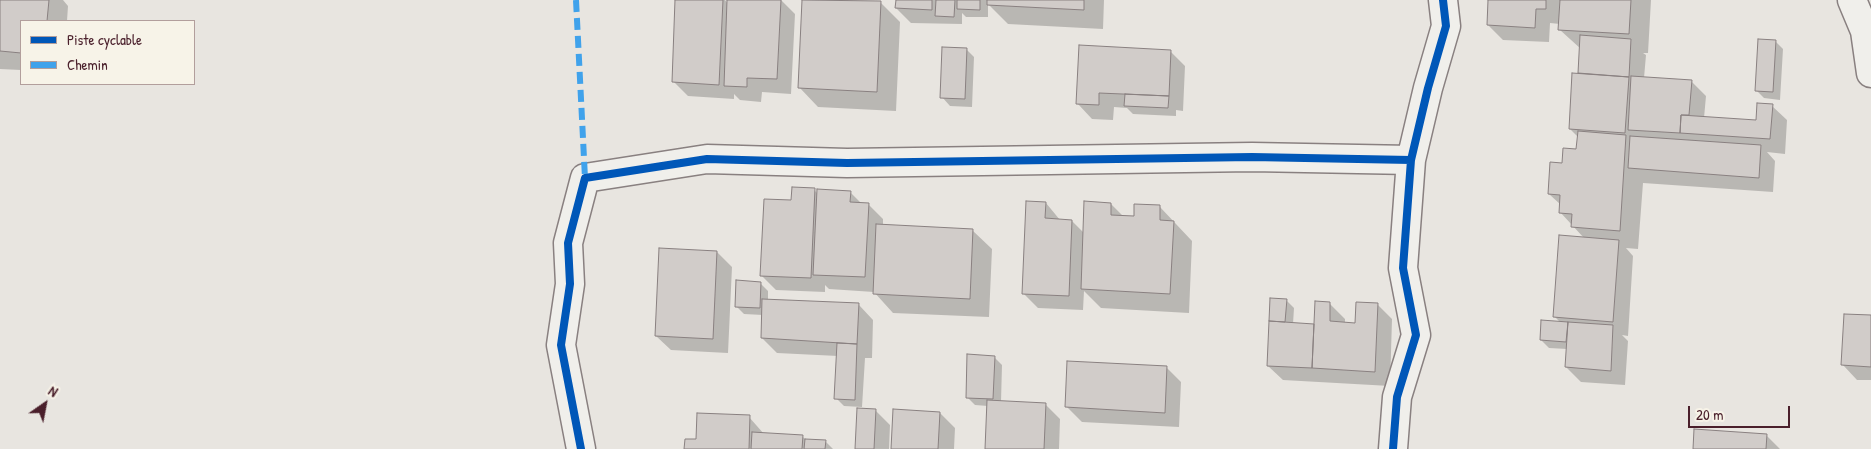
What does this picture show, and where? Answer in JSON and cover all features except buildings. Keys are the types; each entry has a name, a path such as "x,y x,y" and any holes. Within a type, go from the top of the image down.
{"street":[{"path":"1393,449 1397,397 1416,335 1403,268 1411,160 1428,88 1446,26 1443,0"},
{"path":"1852,0 1865,31 1871,73"},
{"path":"581,449 561,345 570,284 568,243 585,178 707,158 847,163 1252,157 1411,160"}],"marked path":[{"path":"576,0 585,178"}],"cycle path":[{"path":"1393,449 1397,397 1416,335 1403,268 1411,160 1428,88 1446,26 1443,0"},
{"path":"581,449 561,345 570,284 568,243 585,178 707,159 847,163 1252,157 1411,160"}]}
